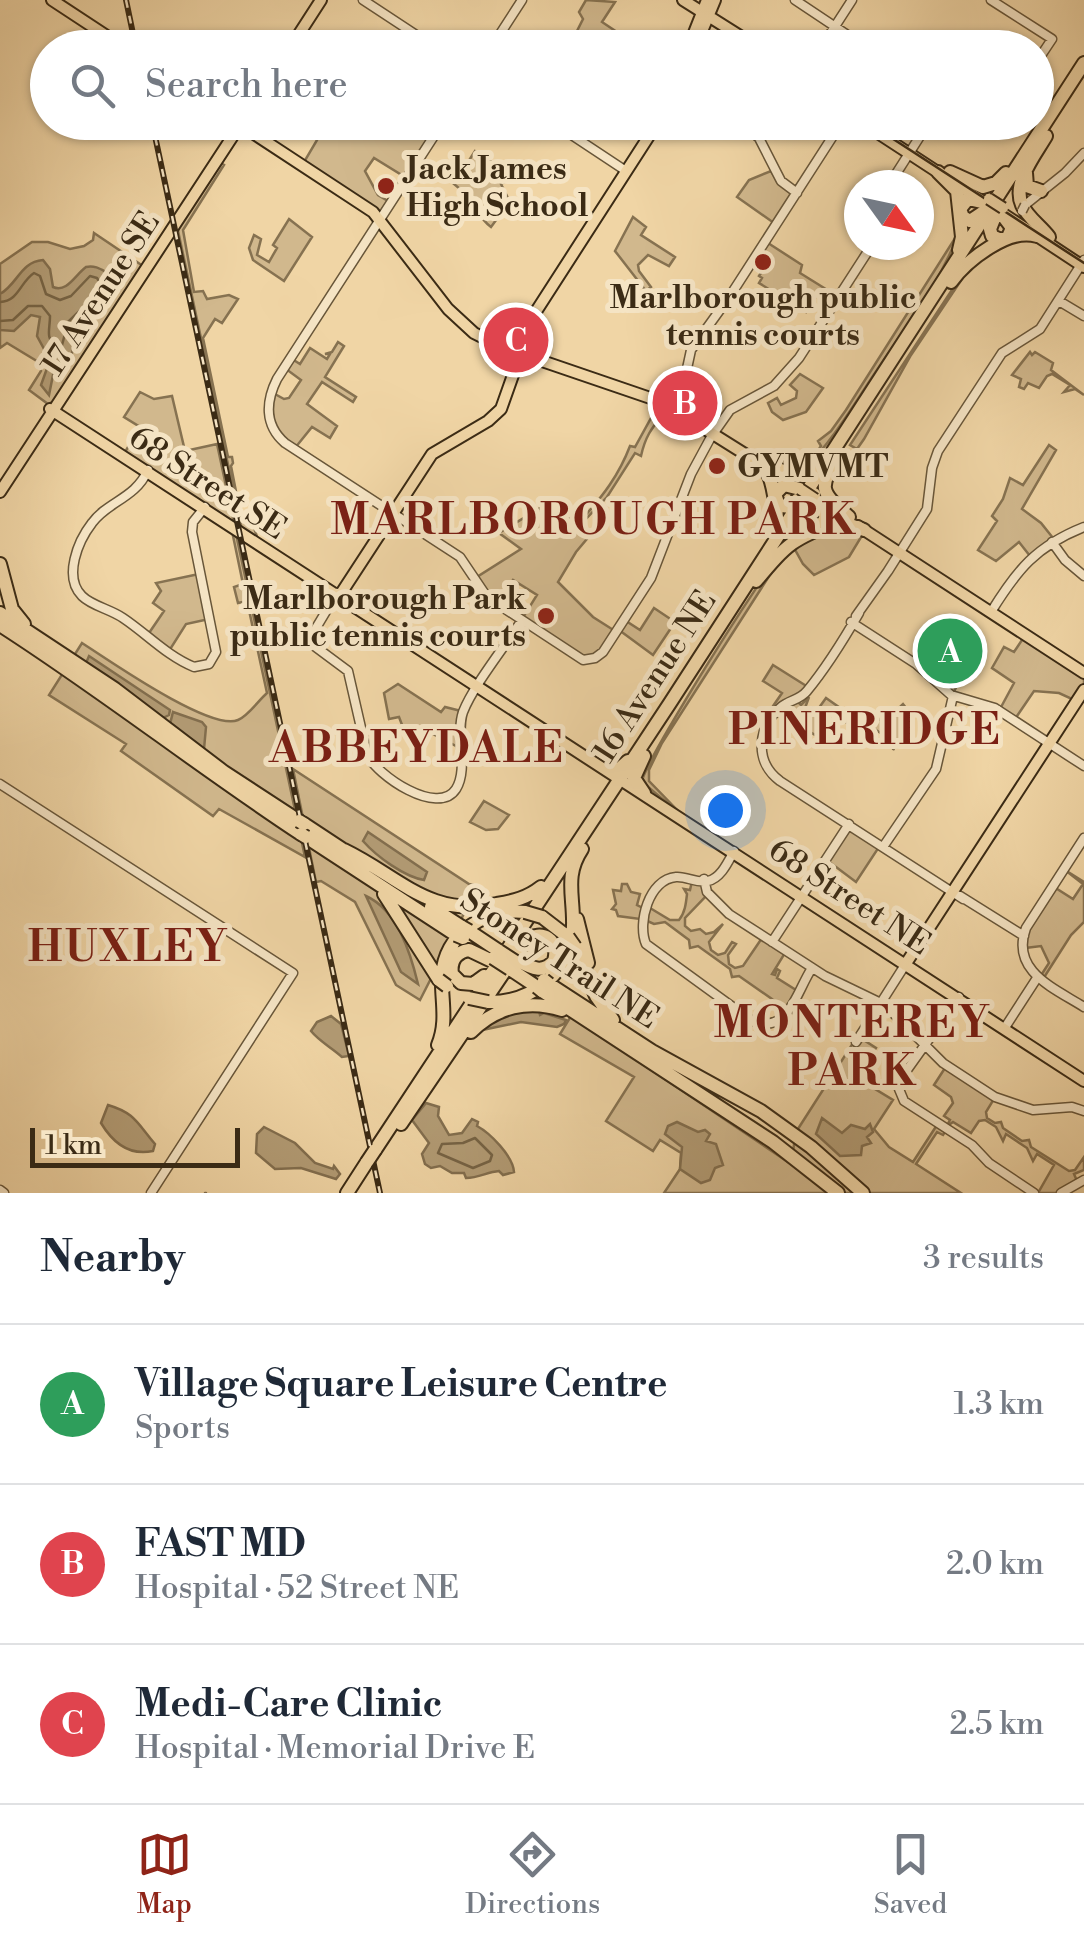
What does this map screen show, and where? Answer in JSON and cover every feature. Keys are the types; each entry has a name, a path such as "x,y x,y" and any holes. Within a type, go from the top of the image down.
{"highway":[{"name":"16 Avenue NE","path":"1054,115 1084,63"},
{"name":"16 Avenue NE","path":"1054,116 1084,74"},
{"path":"944,172 984,187 996,183 1034,140"},
{"name":"16 Avenue NE","path":"432,1068 564,871 619,780 658,730 863,404 1038,140"},
{"path":"1009,240 1015,233 1020,190 1042,140"},
{"name":"16 Avenue NE","path":"619,780 621,768 643,744 826,462 859,422 943,286 1015,216 1044,140"},
{"path":"943,286 972,258 1024,233 1015,216 966,200 961,205 961,214 970,221 981,216 1011,168"},
{"path":"1027,171 1027,186 1041,191"},
{"path":"943,286 962,245 957,190 944,172"},
{"path":"957,207 972,190"},
{"path":"800,487 780,487 776,494 778,503 786,507 796,501 863,404"},
{"path":"848,517 828,499 823,484 859,422"},
{"path":"751,458 767,473 780,524 754,578"},
{"path":"771,466 800,475 826,462"},
{"path":"816,497 826,516 822,524 814,526 806,520 805,510 826,462"},
{"path":"771,492 774,483 784,477"},
{"path":"820,529 831,519 832,508"},
{"path":"754,578 785,546 820,529 842,520 864,530"},
{"path":"0,564 12,609 24,625 221,776"},
{"path":"0,613 58,650"},
{"path":"0,626 221,776"},
{"path":"642,793 634,776 658,730"},
{"name":"Stoney Trail NE","path":"221,776 498,953 542,988 772,1142 838,1193"},
{"path":"619,780 642,793"},
{"path":"337,852 380,890 443,983 469,998 509,1001 528,995 556,972 568,952 572,934 569,888 574,861 611,787 619,780"},
{"path":"564,871 619,780"},
{"name":"16 Avenue NE","path":"432,1068 498,953 589,829"},
{"path":"337,852 425,898 468,908 529,896 544,884 589,829"},
{"path":"569,888 592,981 606,1012"},
{"path":"347,1193 400,1124 432,1068 443,1031 442,977 453,943 480,919 500,912 542,917 571,942 606,1012 672,1061"},
{"path":"400,917 439,1002 440,1030 432,1068"},
{"path":"355,1193 406,1102 525,942 532,936 543,936 556,948 554,961 545,968 513,965"},
{"name":"Stoney Trail NE","path":"542,988 778,1122 863,1193"},
{"path":"432,1068 479,1024 503,1010 524,1005 565,1010 635,1051"}],"main road":[{"path":"49,0 95,30"},
{"path":"299,30 318,0"},
{"path":"674,0 726,30"},
{"name":"17 Avenue SE","path":"86,358 117,318 228,140"},
{"name":"17 Avenue SE","path":"0,489 57,411 86,358 228,140"},
{"path":"262,140 382,219 458,320 484,340 673,405 900,552 938,582 989,611"},
{"path":"264,140 382,219 476,331 520,352"},
{"path":"338,595 429,454 488,422 500,410 532,312 643,140"},
{"path":"892,140 1082,263"},
{"path":"897,140 910,150"},
{"name":"17 Avenue SE","path":"0,489 14,475 45,422 57,411"},
{"name":"68 Street SE","path":"57,411 110,442 144,473"},
{"name":"68 Street SE","path":"57,411 144,473 338,595"},
{"path":"715,433 784,477"},
{"name":"68 Street SE","path":"201,508 285,565 338,595"},
{"path":"832,508 1084,672"},
{"path":"338,595 619,780"},
{"path":"338,595 479,687"},
{"path":"907,965 1084,692"},
{"name":"68 Street NE","path":"642,793 1084,1080"}],"street":[{"path":"363,0 409,30"},
{"path":"503,30 522,0"},
{"path":"795,0 840,30"},
{"path":"832,30 852,0"},
{"path":"991,0 1038,30"},
{"path":"432,140 291,356 271,393 269,419 284,443 460,557 487,597 581,659 592,660 602,654 651,578 691,474 732,408 769,390 799,358 862,260"},
{"path":"580,140 624,168"},
{"path":"760,140 781,182 796,192"},
{"path":"673,405 683,387 691,350 830,140"},
{"path":"899,170 917,140"},
{"path":"1015,216 1084,153"},
{"path":"1024,936 769,772 761,744 776,712 805,694 927,509 934,460 1002,353 1036,333 1082,263"},
{"path":"1059,301 1084,316"},
{"path":"144,473 130,496 92,522 74,562 75,585 83,597 120,616 155,644 198,668 212,662 216,648 192,532 201,508"},
{"path":"989,611 1022,566 1052,542 1084,527"},
{"path":"1052,542 1084,576"},
{"path":"338,595 308,639 350,675 373,766 427,799 446,798 457,788 462,718 522,620"},
{"path":"852,623 916,664 953,696 991,706 1084,766"},
{"path":"883,847 936,769 953,696"},
{"path":"0,784 293,973 151,1193"},
{"path":"772,942 849,824"},
{"path":"1084,838 1024,936 1025,960 1038,978 1084,1007"},
{"path":"732,851 717,873 704,880 670,878 653,893 642,926 644,941 652,951 763,1025 780,1022 787,1016 812,968"},
{"path":"704,880 707,892 724,910 812,968 881,1005 950,1068 1018,1107 1084,1111"},
{"path":"881,1005 907,965"},
{"path":"857,1043 907,965"},
{"path":"1008,1028 1038,978"},
{"path":"955,998 900,1081 903,1100 1034,1193"},
{"path":"1062,1193 1084,1180"}],"shaded area":[{"path":"586,0 615,2 602,22 614,30 578,30 583,19 579,12"},
{"path":"317,140 429,140 405,177 374,158 365,171 378,195 388,201 380,212 304,162"},
{"path":"475,151 515,177 501,184 509,200 497,205 493,212 499,216 491,227 454,184"},
{"path":"219,162 224,165 183,230 194,292 203,291 207,299 229,295 238,299 222,323 215,319 203,338 228,457 232,457 241,517 251,518 258,540 242,530 177,226"},
{"path":"771,171 793,194 774,223 737,197 749,180"},
{"path":"633,217 646,227 641,235 675,257 669,266 648,255 638,265 651,287 646,291 615,251"},
{"path":"289,219 312,237 284,281 253,260 249,248 254,235 261,239 257,255 269,262 277,248 273,245"},
{"path":"959,232 922,303 843,422 804,469 780,468 745,448 778,462 817,452 821,446 818,441 846,410"},
{"path":"94,233 143,266 48,404 29,390 41,371 40,363 7,343 0,348 0,264 32,242 70,249 93,240"},
{"path":"1022,236 1031,237 1064,258 1031,239 1011,243 972,264 911,355 864,439 857,449 850,445 965,270 971,263"},
{"path":"768,243 802,265 800,273 837,296 829,305 828,299 818,293 806,312 759,283 763,270 767,271 755,263"},
{"path":"338,342 344,346 325,377 356,397 353,402 322,382 307,404 337,426 330,438 312,427 295,448 272,425 273,393 289,398 301,380 286,369 292,359 300,364 310,348 327,359 330,354 325,354 332,352"},
{"path":"1030,352 1053,363 1051,370 1084,395 1075,389 1064,392 1070,385 1052,374 1039,388 1028,383 1024,389 1019,387 1021,379 1012,375"},
{"path":"800,374 823,388 806,412 783,420 768,403 777,398 781,405 796,398 797,391 790,385"},
{"path":"140,392 154,399 172,396 185,451 217,444 234,523 125,452 140,427 124,417"},
{"path":"650,401 667,409 654,425 641,456 635,453 607,497 583,522 616,476 630,446 635,447 657,407"},
{"path":"1049,445 1056,450 1022,509 1053,538 1030,556 1019,542 996,561 978,550 997,521 992,516 1010,478 1023,485"},
{"path":"550,502 564,522 571,516 591,534 558,582 593,617 615,631 599,654 582,657 522,619 537,595 513,580 498,602 488,595 477,577 521,549 499,533"},
{"path":"837,524 863,534 849,557 814,575 794,548 784,553 662,743 649,770 649,781 683,816 642,782 647,768 706,667 771,566 782,553 788,549"},
{"path":"232,531 236,534 305,857 219,809 213,816 121,751 126,744 49,695 82,643 183,705 225,721 245,715 267,693 247,601 238,603 234,587 243,584"},
{"path":"199,574 209,619 186,624 169,651 147,636 164,611 153,603 161,591 156,583"},
{"path":"654,608 675,622 653,655 619,630 626,621 640,630"},
{"path":"938,633 956,645 970,642 953,693 927,672 939,654 930,644"},
{"path":"1024,637 1084,676 1084,685 1074,700 1059,693 1034,691 1015,719 1000,709 1014,683 992,668 1004,647 1014,652"},
{"path":"773,665 808,687 775,711 771,709 782,693 763,681"},
{"path":"398,684 441,712 445,707 461,711 458,747 425,730 404,730 399,717 389,719 384,693"},
{"path":"809,697 805,708 816,712 826,698 863,724 870,714 884,722 903,704 911,714 906,738 900,739 893,750 895,742 871,727 867,733 841,720 827,742 778,713 798,702 801,705"},
{"path":"293,769 469,884 478,886 420,1000 396,985 355,902 321,881 316,882"},
{"path":"484,801 509,815 498,829 486,830 470,822"},
{"path":"848,828 879,847 856,882 828,861"},
{"path":"1065,870 1084,882 1084,922 1043,979 1040,977 1049,963 1041,946 1025,948 1026,934 1054,887 1073,899 1083,884"},
{"path":"692,881 703,883 706,896 685,918 685,926 706,934 723,924 709,942 718,955 725,953 732,942 736,944 728,955 729,964 735,968 743,966 762,938 785,953 772,974 780,971 777,978 796,990 787,1013 739,976 732,977 730,969 698,946 690,948 689,940 665,922 654,924 645,920 650,908 670,920 679,920 686,901 684,889 690,890"},
{"path":"622,884 640,894 637,905 645,909 640,919 618,916 612,909 616,904 613,890 621,891"},
{"path":"571,1016 791,1164 796,1132 853,1043 858,1045 862,1039 876,1048 857,1078 893,1100 874,1129 889,1147 913,1162 937,1125 945,1132 937,1132 916,1164 961,1193 664,1193 680,1169 681,1153 660,1140 653,1151 606,1121 634,1077 560,1034"},
{"path":"945,1068 994,1099 986,1112 987,1118 1001,1122 1003,1128 1022,1141 1029,1140 1031,1147 1069,1171 1075,1170 1084,1157 1084,1170 1074,1174 1077,1181 1058,1193 1038,1193 1054,1165 1037,1154 1033,1161 1027,1148 1006,1134 1003,1141 996,1127 985,1120 979,1121 971,1133 953,1122 946,1127 950,1120 944,1116 953,1103 934,1085"}],"water":[{"path":"43,260 50,269 53,287 67,285 90,266 115,276 109,278 104,301 77,327 72,353 55,365 49,395 41,385 50,360 37,336 40,317 31,315 14,331 0,330 0,294 29,265"},
{"path":"89,656 170,710 169,715 158,715 86,663"},
{"path":"173,712 202,722 206,727 204,749 170,724"},
{"path":"368,832 427,872 424,880 400,871 376,853 363,841"},
{"path":"366,896 394,921 418,984 401,972"},
{"path":"539,1011 540,1015 566,1020 557,1027 521,1022 482,1030 501,1016"},
{"path":"331,1016 341,1024 349,1056 342,1057 311,1031 317,1022"},
{"path":"426,1103 439,1107 438,1116 449,1135 462,1133 472,1119 478,1122 477,1126 505,1152 514,1172 466,1178 464,1173 425,1164 422,1154 429,1143 412,1120"},
{"path":"108,1105 135,1120 155,1144 153,1151 130,1150 111,1137 101,1123"},
{"path":"822,1118 842,1133 851,1125 865,1129 870,1124 873,1132 867,1137 871,1143 862,1146 861,1155 840,1156 816,1134"},
{"path":"677,1122 698,1132 705,1130 710,1134 706,1141 716,1144 723,1165 715,1168 710,1180 701,1183 680,1169 682,1147 665,1134 668,1126"},
{"path":"264,1127 295,1143 315,1163 333,1169 334,1166 340,1174 336,1179 301,1168 275,1169 256,1153 257,1134"}],"tram line":[{"path":"895,140 1084,263"}],"railway":[{"path":"126,0 132,30"},
{"path":"156,140 380,1193"}],"place":[{"name":"Jack James High School","path":"386,186"},
{"name":"Marlborough public tennis courts","path":"763,262"},
{"name":"Medi-Care Clinic","path":"516,340"},
{"name":"FAST MD","path":"685,403"},
{"name":"GYMVMT","path":"717,466"},
{"name":"Marlborough Park public tennis courts","path":"546,616"},
{"name":"Village Square Leisure Centre","path":"950,651"}],"district":[{"name":"MARLBOROUGH PARK","path":"594,519"},
{"name":"PINERIDGE","path":"865,729"},
{"name":"ABBEYDALE","path":"417,747"},
{"name":"HUXLEY","path":"129,946"},
{"name":"MONTEREY PARK","path":"853,1046"}]}
